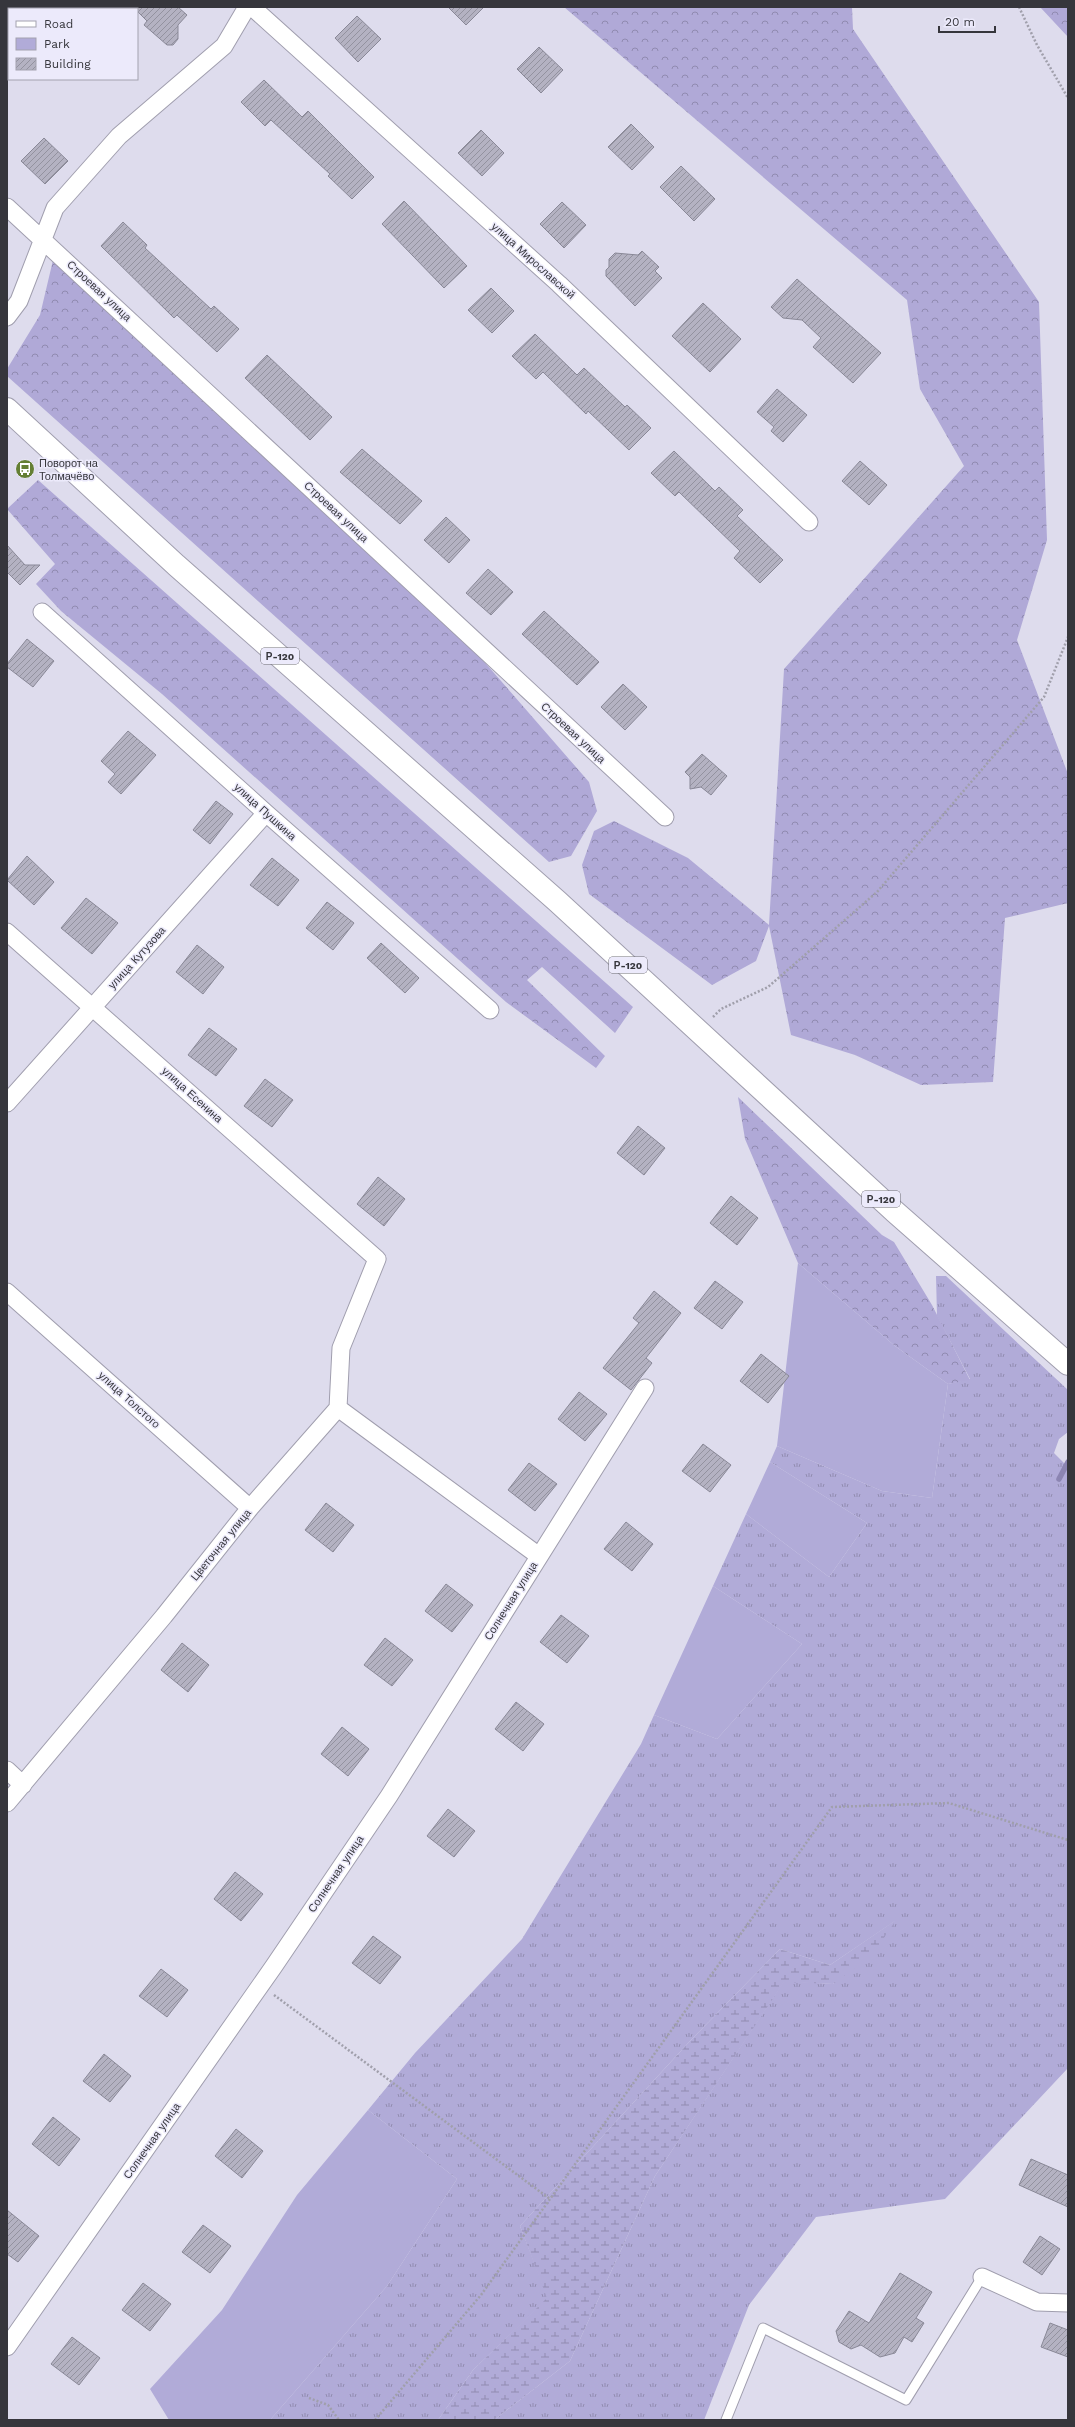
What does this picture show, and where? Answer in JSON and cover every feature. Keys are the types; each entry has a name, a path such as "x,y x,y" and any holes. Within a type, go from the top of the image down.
{"main road":[{"name":"Р-120","path":"7,409 176,565 557,901 699,1029 900,1216 1068,1364"}],"street":[{"path":"7,317 19,301 56,208 60,202 119,136 224,46 247,7"},
{"name":"улица Мирославской","path":"252,7 559,284 809,522"},
{"name":"Строевая улица","path":"7,207 665,817"},
{"name":"улица Пушкина","path":"42,612 266,813 490,1010"},
{"name":"улица Кутузова","path":"7,1103 266,813"},
{"name":"улица Есенина","path":"7,932 377,1259 340,1348 338,1408"},
{"name":"улица Толстого","path":"7,1292 250,1508"},
{"name":"Солнечная улица","path":"7,2347 261,1985 389,1796 646,1388"},
{"path":"338,1408 539,1556"},
{"name":"Цветочная улица","path":"7,1803 250,1508 338,1408"},
{"path":"7,1770 23,1784"},
{"path":"982,2277 1037,2302 1068,2303"}],"lane":[{"path":"726,2420 763,2328 906,2400 982,2277"}],"path":[{"path":"1019,7 1037,45 1068,98"},
{"path":"699,1029 721,1009 768,987 877,892 1044,697 1068,637"},
{"path":"375,2420 481,2295 832,1807 949,1804 1068,1840"},
{"path":"261,1985 550,2199"},
{"path":"309,2398 328,2406 339,2420"}],"green space":[{"path":"564,7 852,7 853,29 1039,302 1047,540 1017,640 1068,774 1068,903 1005,918 993,1082 921,1085 855,1055 791,1035 769,926 756,961 712,985 589,894 582,865 594,831 614,821 688,858 769,925 784,669 964,466 920,389 907,300"},
{"path":"1040,7 1068,7 1068,37"},
{"path":"54,256 460,634 589,782 597,811 571,856 549,862 7,376 7,369 40,315"},
{"path":"38,480 633,1007 615,1033 542,967 527,980 605,1056 596,1068 506,1002 162,694 61,611 36,584 55,564 7,509"},
{"path":"738,1097 882,1235 894,1242 932,1305 970,1380 948,1384 895,1346 798,1263 745,1139"},
{"path":"798,1263 895,1346 948,1384 932,1498 882,1491 777,1446"},
{"path":"936,1276 946,1276 1068,1390 1068,1432 1059,1439 1054,1453 1068,1467 1068,2068 945,2199 816,2217 749,2305 704,2420 494,2420 570,2361 655,2176 784,1981 833,1984 895,1921 830,1965 780,1949 690,2041 520,2226 548,2298 473,2370 438,2420 270,2420 387,2286 457,2179 368,2110 415,2053 522,1939 641,1744 654,1715 717,1739 802,1644 713,1586 746,1514 829,1577 867,1523 770,1462 777,1446 882,1491 932,1498 948,1384 970,1379 937,1316"},
{"path":"770,1462 867,1523 829,1577 746,1514"},
{"path":"713,1586 802,1644 717,1739 654,1715"},
{"path":"896,1920 873,1954 833,1984 784,1982 655,2176 570,2361 494,2420 438,2420 473,2370 547,2298 520,2226 690,2041 780,1949 830,1965"},
{"path":"368,2110 457,2179 387,2286 270,2420 169,2420 150,2389 222,2310 297,2195"}],"building":[{"path":"133,7 178,7 187,15 178,25 178,39 173,45 167,45 144,25 147,21 138,12 138,8"},
{"path":"448,7 484,7 466,25"},
{"path":"357,16 381,39 358,62 335,38"},
{"path":"539,47 563,70 541,93 517,69"},
{"path":"264,80 302,117 308,111 374,177 352,199 328,176 330,174 271,120 265,126 241,102"},
{"path":"631,124 654,147 632,170 608,147"},
{"path":"481,130 504,153 482,176 458,153"},
{"path":"44,138 68,161 45,184 21,161"},
{"path":"681,166 715,199 694,221 660,187"},
{"path":"404,201 467,266 444,288 382,224"},
{"path":"562,202 586,225 564,248 540,224"},
{"path":"123,222 147,245 145,248 211,309 214,306 239,329 217,352 177,315 174,318 101,246"},
{"path":"642,251 659,267 655,271 662,278 635,306 606,276 606,270 609,267 609,259 615,253 638,255"},
{"path":"797,279 881,353 853,383 813,347 821,338 802,320 783,318 771,307"},
{"path":"491,288 514,311 492,333 468,310"},
{"path":"703,303 741,339 710,372 672,336"},
{"path":"535,334 577,375 584,368 625,407 627,405 651,428 629,450 588,411 586,414 543,372 536,379 512,356"},
{"path":"267,355 332,417 310,440 245,378"},
{"path":"777,389 807,415 783,442 771,431 774,427 757,412"},
{"path":"362,449 422,501 400,524 340,472"},
{"path":"674,451 715,491 719,487 743,510 737,516 783,560 760,583 734,558 740,551 679,492 675,496 651,473"},
{"path":"860,461 887,485 869,505 842,481"},
{"path":"446,517 470,540 449,563 424,540"},
{"path":"7,545 25,565 40,565 20,585 7,572"},
{"path":"488,569 513,592 491,615 466,593"},
{"path":"544,611 599,662 577,685 522,634"},
{"path":"27,639 54,661 33,687 7,667 7,664"},
{"path":"623,684 647,707 625,730 601,707"},
{"path":"128,731 156,755 121,794 108,782 115,774 101,761"},
{"path":"702,754 727,776 711,795 701,787 690,789 690,777 685,772"},
{"path":"216,801 233,814 210,844 193,830"},
{"path":"27,856 54,882 34,905 7,880"},
{"path":"272,858 299,880 278,906 250,885"},
{"path":"86,898 118,923 92,954 61,928"},
{"path":"327,902 354,923 333,950 306,928"},
{"path":"381,943 419,978 405,993 367,958"},
{"path":"197,945 224,967 203,994 176,972"},
{"path":"209,1028 237,1049 216,1076 188,1055"},
{"path":"265,1079 293,1100 272,1127 244,1106"},
{"path":"638,1126 665,1148 644,1175 617,1153"},
{"path":"378,1177 405,1199 384,1226 357,1204"},
{"path":"731,1196 758,1218 737,1245 710,1223"},
{"path":"715,1281 743,1302 722,1329 694,1308"},
{"path":"654,1291 681,1313 646,1358 652,1363 631,1390 603,1368 639,1323 633,1318"},
{"path":"761,1354 789,1376 768,1403 740,1381"},
{"path":"579,1392 607,1414 585,1441 558,1419"},
{"path":"703,1444 731,1465 710,1492 682,1471"},
{"path":"529,1463 557,1484 535,1511 508,1490"},
{"path":"326,1503 354,1525 333,1552 305,1530"},
{"path":"626,1522 653,1544 632,1571 604,1549"},
{"path":"446,1584 473,1605 452,1632 425,1611"},
{"path":"561,1615 589,1636 567,1663 540,1642"},
{"path":"385,1638 413,1660 392,1686 364,1665"},
{"path":"182,1643 209,1665 188,1692 161,1670"},
{"path":"516,1702 544,1724 523,1751 495,1729"},
{"path":"342,1727 369,1749 348,1776 321,1754"},
{"path":"448,1809 475,1831 454,1857 427,1836"},
{"path":"235,1872 263,1894 241,1921 214,1899"},
{"path":"373,1936 401,1957 380,1984 352,1963"},
{"path":"161,1969 188,1990 167,2017 139,1996"},
{"path":"104,2054 131,2076 110,2102 83,2081"},
{"path":"53,2117 80,2139 59,2166 32,2144"},
{"path":"236,2129 263,2151 242,2178 215,2156"},
{"path":"1031,2159 1068,2175 1068,2207 1019,2185"},
{"path":"7,2210 39,2236 18,2262 7,2254"},
{"path":"203,2225 231,2246 210,2273 182,2252"},
{"path":"1040,2236 1060,2249 1042,2275 1023,2262"},
{"path":"900,2273 932,2292 916,2318 924,2323 912,2342 904,2337 895,2353 880,2357 861,2345 851,2349 839,2342 836,2331 849,2311 869,2323"},
{"path":"143,2283 171,2304 150,2331 122,2310"},
{"path":"1050,2323 1068,2330 1068,2357 1041,2347"},
{"path":"72,2337 100,2358 79,2385 51,2364"}],"waterway":[{"path":"1059,1479 1068,1462"}],"place":[{"name":"Поворот на Толмачёво","path":"25,469"}]}
